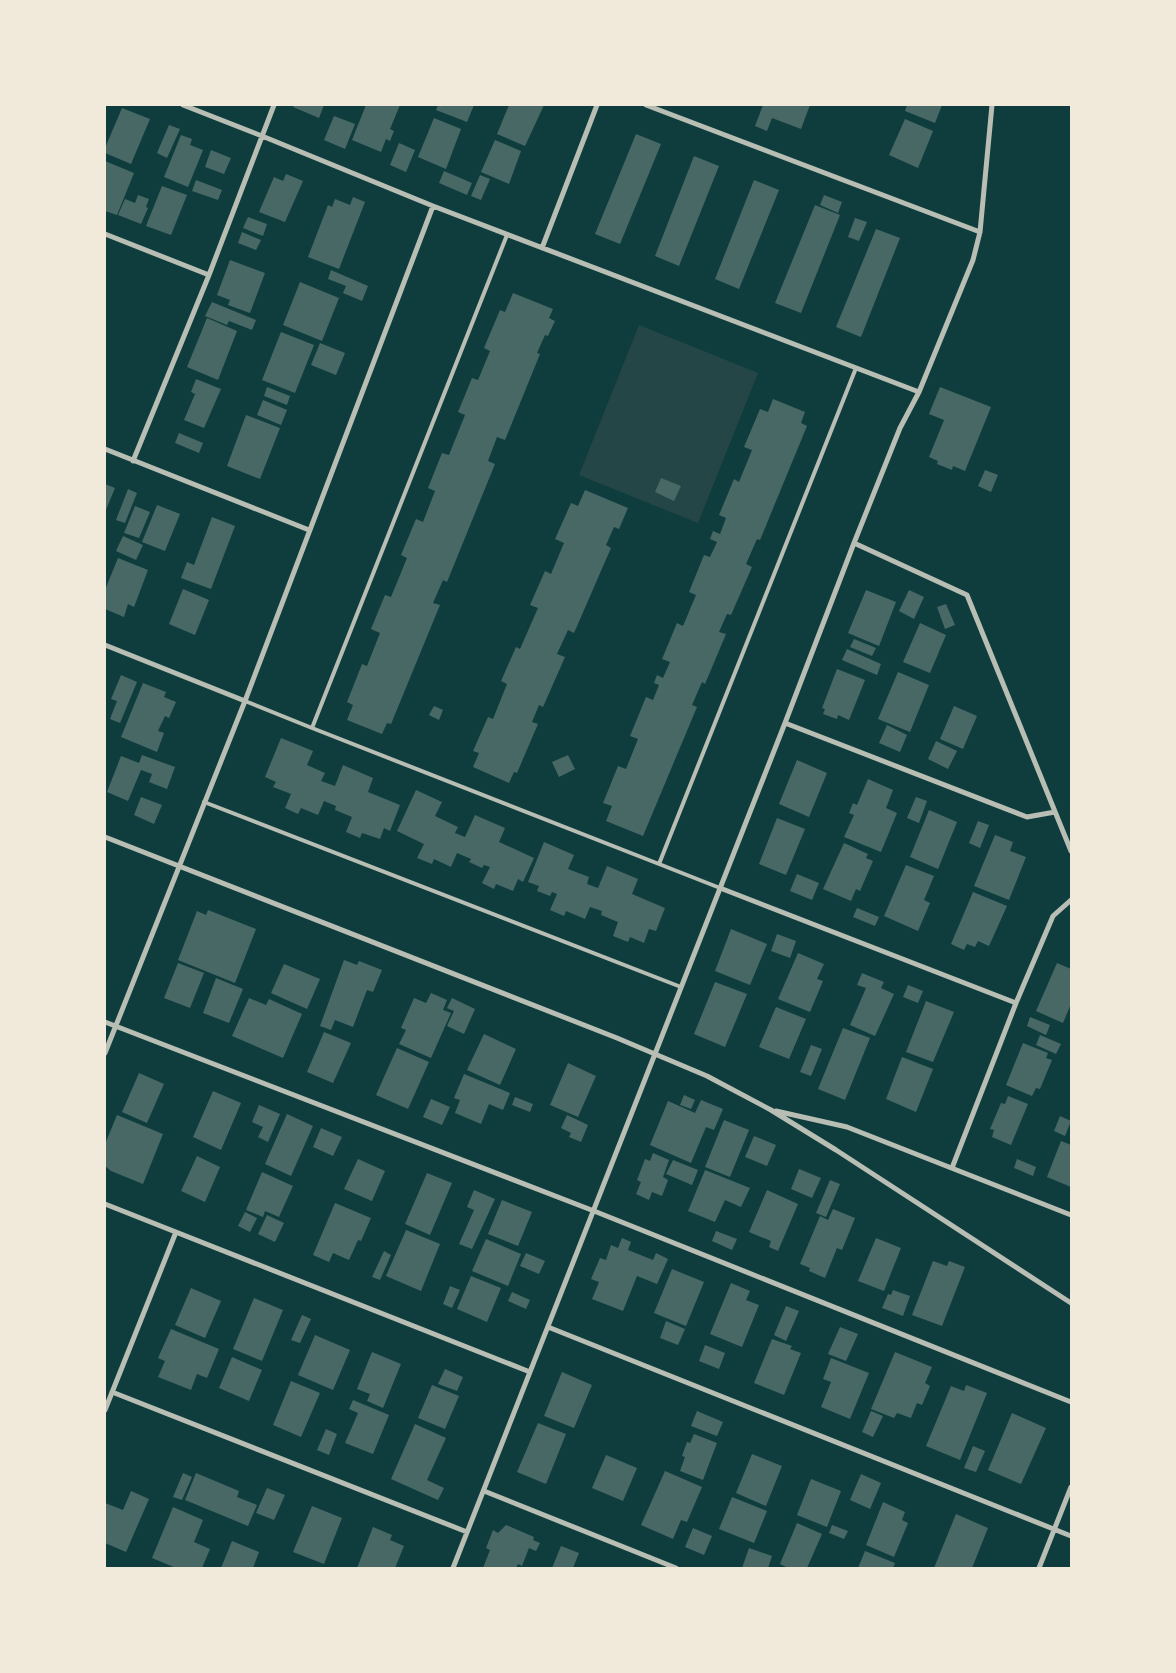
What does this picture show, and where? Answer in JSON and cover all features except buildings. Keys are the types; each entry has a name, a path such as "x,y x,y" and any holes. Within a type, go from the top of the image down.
{"street":[{"path":"183,105 507,235 919,392"},
{"path":"134,461 209,275 274,105"},
{"path":"542,248 597,105"},
{"path":"646,105 980,232"},
{"path":"453,1568 682,987 854,542 900,428 919,392 973,260 980,232 992,105"},
{"path":"105,1053 245,701 433,206"},
{"path":"105,234 209,275"},
{"path":"105,449 309,530"},
{"path":"854,542 967,595 1071,851"},
{"path":"105,645 245,701"},
{"path":"785,723 1027,817 1055,812"},
{"path":"105,837 707,1076 771,1110 836,1150 1071,1303"},
{"path":"720,888 1016,1003"},
{"path":"952,1168 1016,1003 1053,916 1071,900"},
{"path":"105,1022 594,1211 1071,1402"},
{"path":"771,1110 847,1127 1071,1215"},
{"path":"105,1204 530,1372"},
{"path":"105,1410 176,1232"},
{"path":"548,1328 1071,1536"},
{"path":"112,1392 467,1532"},
{"path":"1039,1568 1071,1487"},
{"path":"484,1490 676,1568"}],"lane":[{"path":"312,728 507,235"},
{"path":"660,864 856,368"},
{"path":"245,701 720,888"},
{"path":"204,802 682,987"}],"shaded area":[{"path":"639,325 758,373 698,523 579,475"}]}
